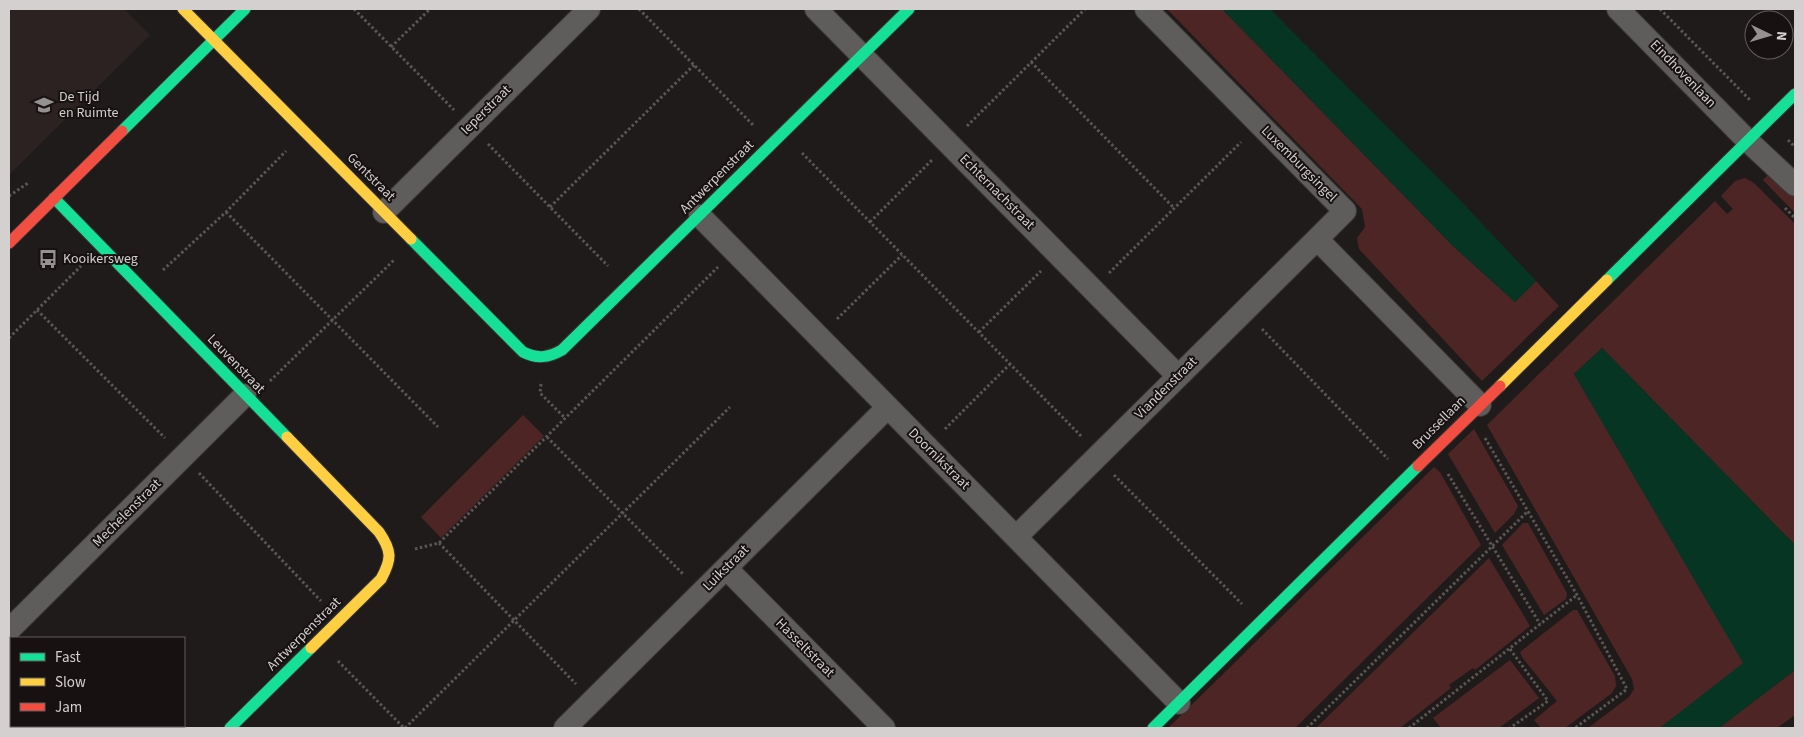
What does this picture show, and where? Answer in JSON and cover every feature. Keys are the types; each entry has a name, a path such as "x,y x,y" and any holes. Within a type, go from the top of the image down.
{"street":[{"name":"Gentstraat","path":"183,9 523,352 532,357 543,358"},
{"path":"9,243 245,9"},
{"name":"Ieperstraat","path":"384,212 589,9"},
{"name":"Echternachstraat","path":"816,9 1178,376"},
{"name":"Antwerpenstraat","path":"543,358 552,356 562,350 909,9"},
{"name":"Luxemburgsingel","path":"1146,9 1345,211 1317,239"},
{"name":"Eindhovenlaan","path":"1618,9 1747,140 1795,185"},
{"name":"Brussellaan","path":"1153,728 1795,94"},
{"name":"Leuvenstraat","path":"54,198 379,532 387,544 391,555"},
{"name":"Doornikstraat","path":"700,216 1179,703"},
{"path":"1317,239 1475,409"},
{"name":"Viandenstraat","path":"1016,537 1317,239"},
{"name":"Mechelenstraat","path":"9,630 248,397"},
{"name":"Luikstraat","path":"565,728 888,407"},
{"name":"Antwerpenstraat","path":"236,726 381,579 388,567 391,555"},
{"name":"Hasseltstraat","path":"726,568 884,728"}],"path":[{"path":"354,9 628,286"},
{"path":"391,47 430,9"},
{"path":"639,9 771,143"},
{"path":"870,222 1085,9"},
{"path":"1660,9 1795,147"},
{"path":"1031,62 1174,208"},
{"path":"550,207 694,65"},
{"path":"1092,289 1259,124"},
{"path":"143,290 226,212 305,132"},
{"path":"782,133 979,332 1260,623"},
{"path":"226,212 438,427"},
{"path":"248,397 333,320 413,241"},
{"path":"9,338 100,246"},
{"path":"391,555 439,542 734,251"},
{"path":"979,332 1058,254"},
{"path":"819,337 902,255"},
{"path":"1244,311 1406,478"},
{"path":"543,358 540,393 565,418"},
{"path":"927,447 1010,364"},
{"path":"318,641 405,728 730,406"},
{"path":"1475,409 1528,511 1577,595 1627,689 1575,728"},
{"path":"547,437 701,593"},
{"path":"1434,450 1540,624"},
{"path":"1307,728 1528,511"},
{"path":"439,542 592,700"},
{"path":"1409,728 1577,595"},
{"path":"1510,649 1548,701 1510,728"}],"shaded area":[{"name":"De Tijd en Ruimte","path":"9,9 124,9 150,35 9,175"},
{"path":"1167,9 1222,9 1454,247 1515,302 1536,281 1559,306 1482,381 1359,249 1357,238 1365,227 1362,209"},
{"path":"1222,9 1270,9 1458,198 1536,281 1515,302 1454,247"},
{"path":"1773,169 1795,192 1795,213 1763,180"},
{"path":"1745,178 1754,183 1795,224 1795,545 1602,348 1574,374 1744,663 1660,728 1588,728 1629,697 1634,689 1632,679 1487,425 1715,201 1727,214 1733,209 1721,196 1735,181"},
{"path":"1602,348 1795,545 1795,670 1719,728 1660,728 1743,663 1574,374"},
{"path":"523,415 544,436 441,538 421,517"},
{"path":"1474,429 1518,506 1514,514 1495,533 1448,454"},
{"path":"1434,467 1440,472 1481,545 1295,728 1168,728"},
{"path":"1523,523 1528,523 1567,593 1566,599 1544,615 1502,545"},
{"path":"1489,558 1530,626 1475,670 1473,668 1449,685 1451,688 1400,728 1316,728"},
{"path":"1573,610 1577,610 1615,676 1616,686 1612,693 1565,728 1541,728 1534,720 1557,701 1520,652"},
{"path":"1510,660 1539,698 1499,728 1441,728 1433,718"},
{"path":"1795,670 1795,715 1777,728 1719,728"}],"traffic: fast":[{"path":"122,131 245,9"},
{"path":"411,239 523,352 538,357 557,353 909,9"},
{"path":"1607,280 1795,94"},
{"path":"54,198 287,437"},
{"path":"1153,728 1418,466"},
{"path":"230,728 311,648"}],"traffic: slow":[{"path":"183,9 411,239"},
{"path":"1500,386 1607,280"},
{"path":"287,437 379,532 389,555 389,560 381,579 311,648"}],"traffic: jam":[{"path":"9,243 122,131"},
{"path":"1418,466 1500,386"}],"place":[{"name":"De Tijd en Ruimte","path":"44,105"},
{"name":"Kooikersweg","path":"48,259"}]}
